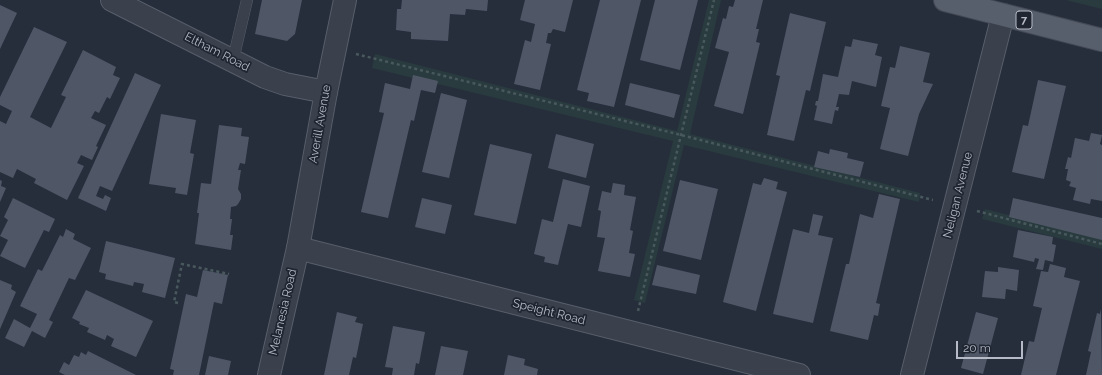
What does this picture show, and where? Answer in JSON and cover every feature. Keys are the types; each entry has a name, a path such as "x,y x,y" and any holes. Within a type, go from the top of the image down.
{"main road":[{"name":"7","path":"945,0 1102,40"}],"street":[{"name":"Eltham Road","path":"112,0 265,77 303,88 326,92"},
{"name":"Averill Avenue","path":"298,248 326,92 346,0"},
{"name":"Neligan Avenue","path":"912,375 1003,15"},
{"name":"Speight Road","path":"298,248 799,375"},
{"name":"Melanesia Road","path":"269,375 298,248"}],"lane":[{"path":"233,60 246,0"}],"path":[{"path":"633,333 714,0"},
{"path":"335,48 681,135 1102,244"},
{"path":"178,303 174,302 182,264 229,274"}],"shaded area":[{"path":"709,0 721,0 690,134 920,193 919,202 684,145 645,303 634,300 673,141 372,68 375,54 677,131"},
{"path":"1066,0 1102,0 1102,9"},
{"path":"985,209 1102,239 1102,249 982,219"}],"building":[{"path":"262,0 302,0 295,34 287,41 255,34"},
{"path":"402,0 488,0 487,11 466,9 465,15 450,14 448,41 411,39 411,32 396,30 397,9 401,9"},
{"path":"525,0 573,0 565,32 553,29 551,33 548,33 546,43 551,44 540,90 514,84 525,40 531,42 535,24 520,20"},
{"path":"600,0 641,0 614,107 587,101 589,93 577,90"},
{"path":"655,0 698,0 680,70 640,60"},
{"path":"735,0 763,0 756,29 759,29 756,42 760,43 743,114 714,106 729,52 715,48 723,18 726,19 729,6 733,7"},
{"path":"0,5 17,13 0,49"},
{"path":"790,13 826,22 810,91 806,90 794,141 767,135 780,76 776,75"},
{"path":"34,27 67,42 30,117 51,128 66,97 61,95 83,50 116,67 113,75 120,78 110,99 107,97 99,113 95,111 91,118 106,125 96,146 98,147 92,160 81,155 77,163 84,166 67,200 34,183 36,179 17,169 13,178 0,172 0,121 6,124 12,111 0,105 0,97"},
{"path":"853,39 878,44 875,55 882,57 876,87 852,81 849,95 839,94 836,107 839,107 838,111 835,110 832,124 814,120 817,106 815,105 816,101 818,101 823,74 838,77 845,46 851,47"},
{"path":"900,46 930,53 923,82 933,84 919,114 908,156 880,149 890,108 881,106 890,67 895,68"},
{"path":"135,73 161,85 112,191 100,186 96,196 103,199 105,195 111,198 106,211 78,198"},
{"path":"413,75 438,81 435,93 421,90 414,121 411,120 388,218 361,212 384,113 379,112 385,83 410,89"},
{"path":"1038,80 1066,86 1044,179 1012,172 1023,125 1028,126"},
{"path":"630,83 680,95 674,118 625,105"},
{"path":"441,93 467,100 449,178 422,172"},
{"path":"161,114 196,120 190,153 194,154 187,195 175,193 176,188 149,184"},
{"path":"219,125 242,128 241,136 249,137 245,164 240,163 238,170 241,170 238,189 241,194 241,199 236,206 231,207 230,219 232,219 230,235 233,235 231,250 195,244 201,183 211,184"},
{"path":"1091,133 1102,135 1100,144 1102,145 1102,201 1091,199 1090,204 1073,200 1076,188 1069,186 1071,182 1066,180 1068,169 1065,169 1068,157 1071,158 1075,138 1089,141"},
{"path":"556,134 594,144 586,178 548,168"},
{"path":"490,144 532,154 516,224 474,215"},
{"path":"830,149 848,153 847,158 864,162 860,177 814,167 818,151 829,154"},
{"path":"764,178 778,182 776,189 787,192 756,311 723,302 753,183 761,185"},
{"path":"563,179 590,186 581,227 568,224 558,265 544,262 545,257 534,254 542,219 553,222"},
{"path":"0,180 2,181 1,186 6,188 0,202"},
{"path":"680,180 718,189 701,260 663,251"},
{"path":"613,183 625,185 624,195 636,197 630,230 633,231 629,253 635,254 630,277 598,271 605,238 597,237 601,211 598,210 602,191 611,193"},
{"path":"879,194 900,199 876,303 880,304 878,316 874,315 868,340 830,331 846,264 849,264 860,214 873,218"},
{"path":"13,198 55,219 49,232 44,230 25,268 0,256 8,240 0,236 8,220 4,217"},
{"path":"422,198 452,205 445,234 415,227"},
{"path":"1013,198 1102,218 1102,240 1009,217"},
{"path":"813,214 823,216 818,235 833,238 813,323 773,314 793,229 809,233"},
{"path":"66,229 75,234 73,239 91,248 75,280 69,278 49,320 53,322 45,338 32,331 24,347 5,338 14,319 30,328 37,314 20,306 38,269 42,271 60,235 63,237"},
{"path":"1018,230 1053,237 1052,244 1056,245 1053,262 1045,260 1043,270 1036,269 1039,259 1035,258 1034,262 1013,257"},
{"path":"106,241 175,258 165,298 142,292 144,284 134,282 133,286 105,279 106,274 99,272"},
{"path":"1050,264 1066,268 1064,277 1080,281 1056,375 1021,375 1029,341 1034,342 1042,308 1033,306 1041,271 1048,272"},
{"path":"657,265 700,275 696,294 652,285"},
{"path":"998,267 1019,270 1017,291 1006,289 1005,299 982,297 985,271 998,272"},
{"path":"203,270 228,275 222,304 214,302 199,375 173,375 174,370 170,369 186,294 197,297"},
{"path":"0,280 12,285 11,289 16,292 0,329"},
{"path":"86,290 153,321 136,357 111,346 114,339 107,335 105,340 87,332 89,328 79,324 80,322 72,318"},
{"path":"1101,309 1102,375 1086,375 1091,352 1088,351 1097,313 1100,314"},
{"path":"337,312 357,317 355,322 363,324 356,358 353,357 349,375 324,375"},
{"path":"976,312 998,318 983,374 961,368"},
{"path":"393,326 425,332 419,364 416,363 414,375 392,375 393,368 385,367"},
{"path":"441,346 468,351 463,375 435,375"},
{"path":"88,351 136,375 65,375 59,372 64,362 69,365 74,355 79,357 81,352 86,355"},
{"path":"508,355 525,359 524,365 538,369 537,375 504,375"},
{"path":"209,356 231,361 228,375 205,375"}]}
